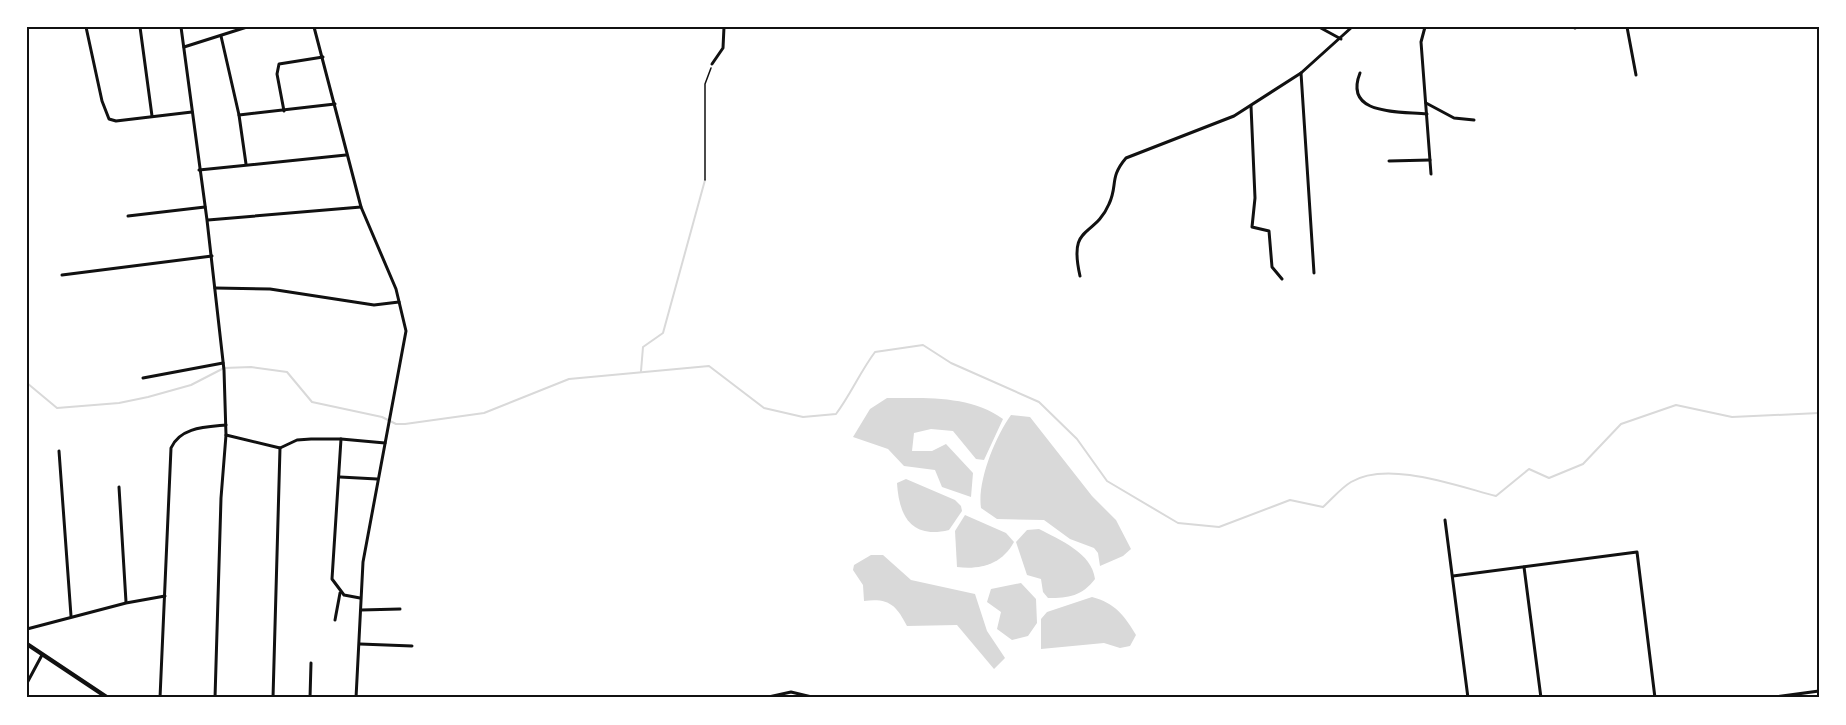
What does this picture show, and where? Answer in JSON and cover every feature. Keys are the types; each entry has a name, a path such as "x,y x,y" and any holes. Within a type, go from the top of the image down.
{"street":[{"path":"86,27 108,117 116,121 192,111"},
{"path":"140,27 152,116"},
{"path":"181,27 212,256 223,363 226,435 221,498 215,698"},
{"path":"184,47 247,27"},
{"path":"314,27 336,104 346,155 361,207 399,302 406,340 377,479 363,562 356,698"},
{"path":"712,64 723,48 724,27"},
{"path":"1319,27 1341,39"},
{"path":"1080,276 1076,247 1081,236 1108,208 1116,169 1126,158 1234,116 1300,73 1352,27"},
{"path":"1425,27 1421,42 1431,174"},
{"path":"1627,27 1636,75"},
{"path":"220,36 238,115 246,164"},
{"path":"284,111 277,69 280,63 323,57"},
{"path":"1300,73 1314,273"},
{"path":"1360,73 1355,85 1356,94 1363,102 1377,110 1426,114"},
{"path":"1426,103 1454,118 1474,120"},
{"path":"238,115 336,104"},
{"path":"1251,106 1255,198 1252,227 1269,231 1272,267 1282,279"},
{"path":"199,170 346,155"},
{"path":"1389,161 1430,160"},
{"path":"128,216 205,207"},
{"path":"207,220 361,207"},
{"path":"62,275 212,256"},
{"path":"215,288 270,289 374,305 399,302"},
{"path":"143,378 223,363"},
{"path":"160,698 171,448 177,438 185,433 226,425"},
{"path":"226,435 280,448 297,440 341,439 385,443"},
{"path":"341,439 332,567 334,585 340,593 348,597 361,598"},
{"path":"273,698 280,448"},
{"path":"59,451 71,616"},
{"path":"340,477 377,479"},
{"path":"119,487 126,603"},
{"path":"1445,520 1468,698"},
{"path":"1453,576 1637,552 1655,698"},
{"path":"1524,567 1541,698"},
{"path":"335,620 340,593"},
{"path":"27,629 71,616 165,596"},
{"path":"361,610 400,609"},
{"path":"27,644 108,698"},
{"path":"360,644 412,646"},
{"path":"27,683 42,655"},
{"path":"310,698 311,663"},
{"path":"1768,698 1819,691"},
{"path":"764,698 791,692 816,698"}],"path":[{"path":"705,180 705,84 712,64"}],"shaded area":[{"path":"887,398 932,398 962,402 990,411 1003,419 984,460 976,459 953,431 931,429 914,433 912,451 932,451 946,444 973,473 971,497 942,487 935,470 904,466 888,449 853,437 870,409"},
{"path":"1011,415 1030,417 1092,496 1116,520 1131,549 1123,556 1100,566 1098,553 1094,548 1070,539 1044,520 997,519 981,508 980,497 988,460"},
{"path":"906,479 955,500 961,506 962,511 949,530 926,531 910,523 898,495 897,483"},
{"path":"965,515 1006,533 1014,542 1009,550 990,564 966,568 957,567 955,531"},
{"path":"1039,529 1074,548 1082,555 1093,570 1095,579 1090,585 1069,596 1048,598 1043,592 1041,579 1027,575 1016,542 1027,530"},
{"path":"871,555 883,555 911,580 975,594 987,631 1005,658 994,669 957,625 907,626 891,604 873,600 864,601 863,585 853,570 854,565"},
{"path":"1021,583 1036,599 1037,623 1028,636 1012,640 997,629 1001,612 987,602 991,589"},
{"path":"1092,597 1113,606 1127,621 1136,635 1130,646 1120,648 1104,643 1041,649 1041,619 1047,612"}],"waterway":[{"path":"641,371 643,347 663,333 705,180"},
{"path":"27,383 57,408 119,403 148,397 191,385 224,368 251,367 287,372 312,402 382,417 396,424 405,424 484,413 569,379 709,366 764,408 803,417 836,414 875,352 923,345 951,363 1039,402 1077,439 1107,481 1178,523 1219,527 1290,500 1323,507 1351,482 1366,476 1383,474 1422,477 1496,496 1529,469 1549,478 1583,464 1621,424 1676,405 1732,417 1819,413"}]}
